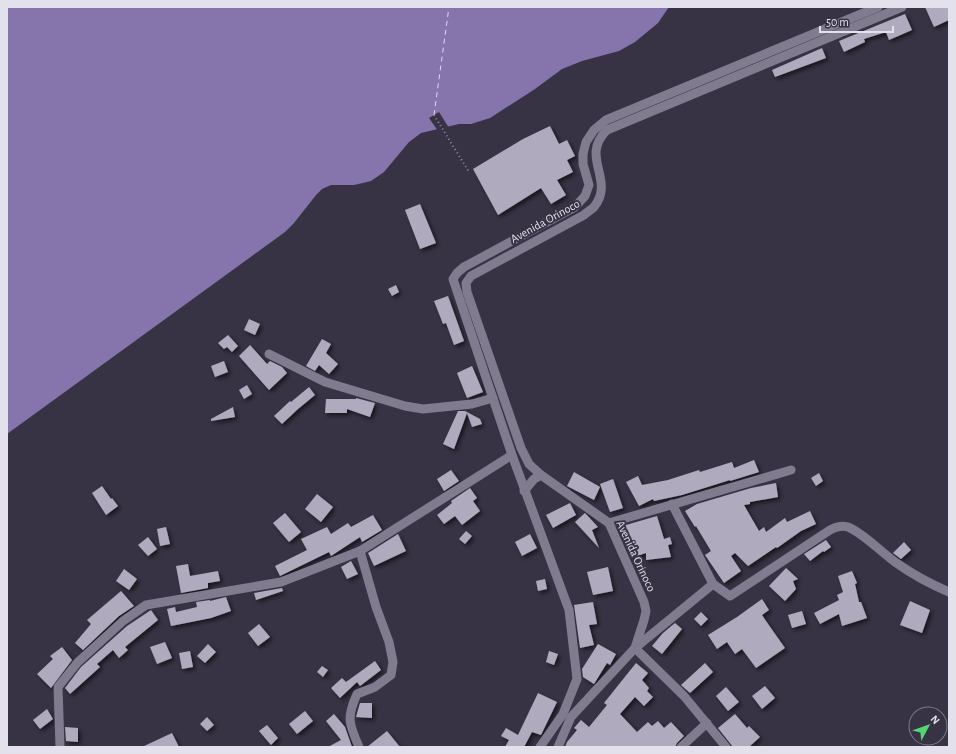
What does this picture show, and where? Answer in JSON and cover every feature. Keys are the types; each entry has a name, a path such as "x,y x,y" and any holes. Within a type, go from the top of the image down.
{"street":[{"name":"Avenida Orinoco","path":"540,747 563,714 577,679 569,610 524,491 453,279 464,267 576,207 585,196 589,185 583,164 586,142 594,130 606,120 878,7"},
{"name":"Avenida Orinoco","path":"558,747 571,717 635,648 646,611 644,602 608,523 541,475 529,464 521,448 467,292 466,283 471,276 584,215 594,207 602,188 601,178 596,162 596,144 607,130 902,7"},
{"path":"270,354 325,382 405,406 423,409 472,404 493,398"},
{"path":"58,746 58,687 83,658 123,621 146,605 281,582 360,551 512,455"},
{"path":"608,523 791,470"},
{"path":"524,491 534,479 541,475"},
{"path":"672,504 713,584 730,596 830,530 839,526 846,526 855,531 895,563 924,581 949,592"},
{"path":"359,747 350,727 350,709 358,694 376,687 391,675 393,662 389,642 376,607 360,551"},
{"path":"713,584 635,648 684,696 726,747"},
{"path":"681,747 707,723"}],"path":[{"path":"434,115 469,172"}],"shaded area":[{"path":"7,7 669,7 658,23 635,42 619,51 582,61 562,69 535,89 490,118 471,124 459,124 421,133 409,142 384,172 371,181 354,185 331,185 322,189 285,232 7,434"}],"pier":[{"path":"439,112 449,128 438,131 429,118"}],"building":[{"path":"925,7 949,7 949,20 934,27"},
{"path":"905,14 912,30 889,40 886,32 864,39 865,42 844,52 839,41"},
{"path":"822,48 826,58 775,77 772,70"},
{"path":"550,126 559,144 567,140 575,156 567,160 573,172 557,180 566,195 551,204 541,188 498,215 473,169 523,139"},
{"path":"420,204 436,243 420,249 405,210"},
{"path":"396,285 399,292 392,296 388,289"},
{"path":"448,296 464,341 454,345 446,323 443,324 434,301"},
{"path":"249,319 260,324 255,335 244,330"},
{"path":"228,335 238,346 232,352 227,347 224,349 218,343"},
{"path":"322,339 331,344 326,353 338,364 329,374 319,365 315,371 306,366"},
{"path":"250,345 267,364 270,361 282,367 287,373 269,390 239,356"},
{"path":"224,361 228,372 215,377 211,366"},
{"path":"472,366 483,392 467,398 457,373"},
{"path":"247,385 252,394 244,399 239,390"},
{"path":"309,387 315,395 282,424 274,416 290,401 291,402"},
{"path":"356,398 375,403 370,417 347,409 347,413 325,413 326,399"},
{"path":"233,407 235,417 211,421 211,419"},
{"path":"458,411 465,411 480,419 482,424 472,427 467,413 454,449 443,444"},
{"path":"754,460 759,472 682,495 654,501 653,499 639,506 626,482 638,476 642,485 668,480 699,470 700,472 732,462 734,468"},
{"path":"451,470 459,481 444,491 437,479"},
{"path":"574,472 600,487 594,500 567,486"},
{"path":"819,473 823,481 816,486 811,478"},
{"path":"613,479 623,508 610,512 600,484"},
{"path":"776,483 778,497 750,502 750,504 744,505 759,531 764,527 766,532 785,518 787,522 810,511 816,524 801,531 748,566 735,553 731,556 741,571 724,583 705,555 711,551 685,511 697,504 751,488"},
{"path":"102,486 118,506 106,515 92,493"},
{"path":"470,488 477,498 473,501 480,511 462,525 455,516 444,524 437,515 452,503 451,501"},
{"path":"317,494 333,507 321,522 305,509"},
{"path":"570,503 576,515 553,528 546,515"},
{"path":"285,513 301,532 289,542 273,523"},
{"path":"585,513 598,527 592,530 599,548 575,522"},
{"path":"373,515 382,530 362,542 360,537 331,556 329,552 280,576 275,566 307,550 301,539 327,527 331,534 348,523 351,527"},
{"path":"657,516 664,539 670,537 672,544 668,545 671,557 646,560 646,553 631,558 619,527"},
{"path":"166,527 170,544 160,546 157,529"},
{"path":"466,531 472,536 465,544 459,539"},
{"path":"398,534 406,551 374,566 368,553"},
{"path":"530,534 537,548 522,556 515,542"},
{"path":"148,537 157,549 148,556 138,545"},
{"path":"826,540 831,547 810,561 804,554"},
{"path":"904,542 911,550 901,559 893,553"},
{"path":"351,561 358,574 347,579 341,567"},
{"path":"188,564 190,576 218,571 220,581 208,583 208,588 181,593 176,566"},
{"path":"608,567 613,591 593,595 587,572"},
{"path":"786,568 798,579 793,581 796,589 785,601 769,586"},
{"path":"124,569 137,579 129,590 116,581"},
{"path":"852,571 857,583 855,584 859,602 861,602 867,618 842,626 839,614 820,624 814,613 839,600 837,595 843,592 838,576"},
{"path":"545,579 547,589 538,591 536,581"},
{"path":"282,588 283,591 256,600 254,593"},
{"path":"121,591 134,606 119,616 83,650 75,643 91,624 87,620"},
{"path":"226,597 231,611 211,618 171,626 167,609 175,607 176,612 197,607 196,602 210,601"},
{"path":"762,599 769,610 762,615 785,648 756,668 742,649 735,654 727,642 717,649 708,635"},
{"path":"910,601 930,610 922,633 900,625"},
{"path":"593,602 597,624 589,625 594,645 580,648 574,605"},
{"path":"151,610 158,620 125,647 128,650 119,658 113,650 97,664 100,667 70,694 65,688 81,667 127,626"},
{"path":"802,611 806,624 792,628 788,615"},
{"path":"701,612 708,619 701,626 694,619"},
{"path":"675,623 682,629 662,654 652,646 663,633"},
{"path":"259,624 270,637 258,646 248,633"},
{"path":"165,642 172,658 157,664 150,647"},
{"path":"208,644 216,652 205,663 197,656"},
{"path":"598,644 616,654 610,665 607,663 594,684 583,677 582,669"},
{"path":"62,647 72,660 51,688 37,674 53,659 50,656"},
{"path":"190,651 193,667 182,669 179,653"},
{"path":"549,651 558,654 554,665 546,662"},
{"path":"375,661 381,670 360,686 357,682 340,698 331,688 342,678 346,682"},
{"path":"636,663 648,673 642,680 649,688 647,691 653,697 644,706 635,697 620,714 637,732 648,722 652,726 658,721 664,728 671,722 684,736 675,747 565,747 567,742 577,730 574,728 581,720 589,727 607,705 604,703"},
{"path":"705,663 713,672 690,693 681,685"},
{"path":"322,666 328,670 323,677 317,672"},
{"path":"765,686 775,698 762,709 752,696"},
{"path":"726,687 739,702 728,711 716,696"},
{"path":"538,693 557,702 541,735 532,732 524,747 505,747 509,740 501,736 506,728 518,735"},
{"path":"360,703 372,703 372,718 356,717"},
{"path":"47,709 53,719 40,729 33,720"},
{"path":"305,711 313,721 297,734 289,724"},
{"path":"334,714 345,727 352,747 328,747 341,740 326,721"},
{"path":"735,714 747,728 749,726 760,737 749,747 733,747 718,728"},
{"path":"207,717 214,725 207,731 200,724"},
{"path":"267,725 278,738 271,745 259,731"},
{"path":"65,727 78,728 78,742 66,741"},
{"path":"387,731 400,747 367,747"},
{"path":"172,733 179,747 142,747"}],"ferry route":[{"path":"434,115 449,7"}]}
